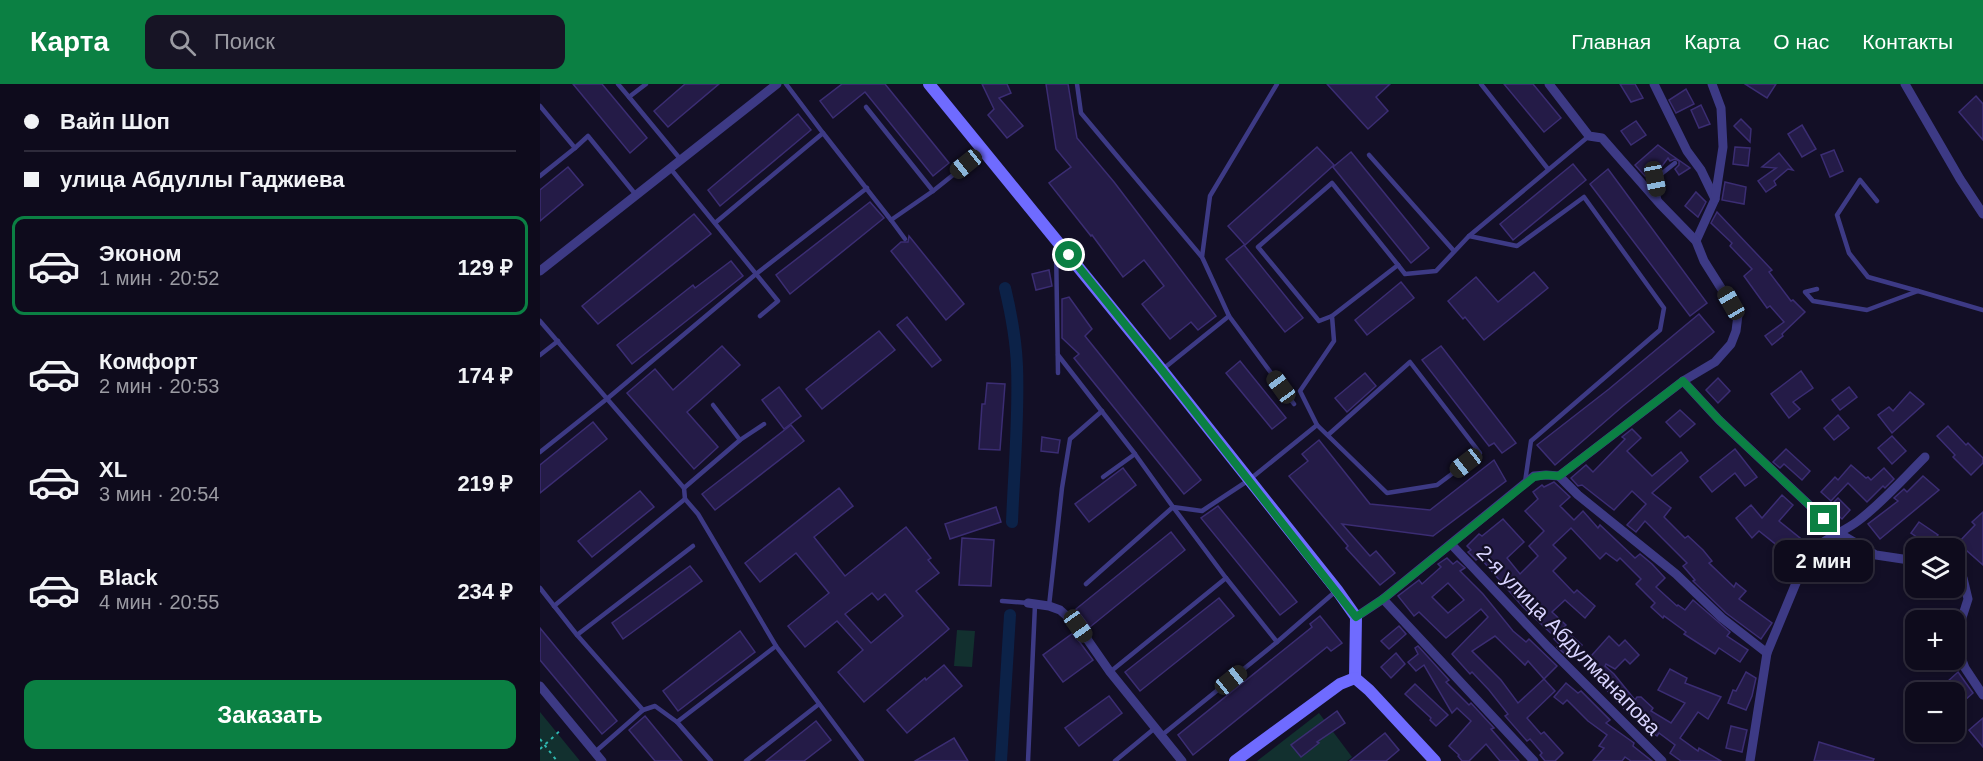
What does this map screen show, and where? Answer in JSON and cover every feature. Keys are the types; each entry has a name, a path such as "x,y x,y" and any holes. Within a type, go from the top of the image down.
{"main road":[{"path":"929,84 1162,370 1337,590 1356,617 1355,678"},
{"path":"1235,761 1340,684 1355,678"},
{"path":"1355,678 1435,761"}],"street":[{"path":"540,271 777,84"},
{"path":"1549,84 1589,136 1602,138 1696,241 1704,261 1738,315 1736,331 1731,344 1715,362 1683,381 1559,476"},
{"path":"1654,84 1687,151 1701,170 1715,199"},
{"path":"1696,241 1715,199 1722,147 1721,108 1712,84"},
{"path":"1905,84 1960,180 1983,214"},
{"path":"1683,381 1719,420 1839,533 1876,555 1905,559"},
{"path":"1750,761 1767,653 1808,554 1814,547 1878,506 1925,457"},
{"path":"1356,617 1383,599 1534,477 1559,476 1578,495 1676,573 1722,618 1767,653"},
{"name":"2-я улица Абдулманапова","path":"1451,544 1548,647 1662,761"},
{"path":"1965,586 1968,599 1960,624 1958,649 1965,668 1981,692"},
{"path":"1383,599 1534,761"},
{"path":"1032,604 1060,610 1078,626 1110,672 1182,761"},
{"path":"540,686 602,761"}],"lane":[{"path":"618,84 681,160"},
{"path":"629,97 646,84"},
{"path":"786,84 905,238"},
{"path":"1077,84 1081,113 1202,257 1229,316 1294,404"},
{"path":"1202,257 1210,196 1277,84"},
{"path":"1481,84 1548,169"},
{"path":"540,106 575,148"},
{"path":"866,107 933,191"},
{"path":"715,223 823,134"},
{"path":"540,176 588,136 636,195"},
{"path":"1398,265 1332,316 1319,321 1258,247 1332,183 1398,265 1405,274 1436,271 1469,236 1589,136"},
{"path":"891,220 933,191 983,151"},
{"path":"1369,155 1454,251"},
{"path":"1660,204 1655,179 1675,163"},
{"path":"670,168 778,302 760,316"},
{"path":"1877,201 1860,180 1837,214 1849,253 1868,277 1983,310"},
{"path":"540,452 756,274 867,188"},
{"path":"1469,236 1517,246 1584,197 1664,308 1660,330 1531,441 1524,485"},
{"path":"1055,239 1058,373"},
{"path":"1817,289 1805,292 1813,301 1867,310 1918,291"},
{"path":"1162,370 1229,316"},
{"path":"1328,435 1410,362 1480,453 1437,485 1387,493 1317,425 1300,391 1334,341 1332,316"},
{"path":"540,321 684,488 685,499 698,514 776,646 862,761"},
{"path":"540,355 558,341"},
{"path":"1058,355 1277,642"},
{"path":"713,405 740,440"},
{"path":"1049,606 1062,488 1070,439 1102,411"},
{"path":"684,488 740,440 764,424"},
{"path":"1086,584 1173,507 1202,511 1249,480 1317,425"},
{"path":"1104,477 1135,454"},
{"path":"554,606 685,499"},
{"path":"577,635 693,546"},
{"path":"1110,672 1226,578"},
{"path":"540,588 577,635 643,710"},
{"path":"1162,735 1337,590"},
{"path":"1002,601 1032,604 1028,761"},
{"path":"677,722 776,646"},
{"path":"746,761 819,704"},
{"path":"595,753 643,710 655,706 677,722 711,761"},
{"path":"1115,761 1155,728"}],"path":[{"path":"540,749 570,722"},
{"path":"540,739 557,761"}],"green space":[{"path":"957,630 975,631 972,667 954,666"},
{"path":"540,712 580,761 540,761"},
{"path":"1319,713 1352,757 1347,761 1257,761"}],"building":[{"path":"573,84 602,84 647,138 630,153"},
{"path":"685,84 719,84 668,127 654,111"},
{"path":"842,84 885,84 949,163 933,176 865,92 833,118 820,101"},
{"path":"982,84 1007,84 1011,93 999,98 1023,126 1007,138 988,115 994,109"},
{"path":"1046,84 1068,84 1077,138 1114,182 1216,316 1198,330 1191,322 1170,339 1142,304 1164,286 1144,260 1123,277 1049,183 1071,167 1056,149"},
{"path":"1327,84 1390,84 1376,97 1388,111 1368,129"},
{"path":"1504,84 1533,84 1561,118 1544,132"},
{"path":"1620,84 1635,84 1643,98 1631,102"},
{"path":"1745,84 1776,84 1767,98"},
{"path":"1686,89 1694,104 1676,113 1669,100"},
{"path":"1976,96 1983,104 1983,140 1959,112"},
{"path":"1701,105 1710,124 1699,128 1691,110"},
{"path":"798,114 811,130 720,206 708,190"},
{"path":"1741,119 1751,129 1750,142 1734,126"},
{"path":"1636,121 1646,135 1631,145 1621,131"},
{"path":"1802,125 1816,149 1802,157 1788,134"},
{"path":"1658,145 1690,168 1679,175 1675,169 1679,161 1675,159 1670,161 1668,158 1662,166 1659,164 1645,176 1635,165"},
{"path":"1317,147 1334,165 1245,245 1228,226"},
{"path":"1735,147 1750,148 1748,166 1733,164"},
{"path":"1834,150 1843,171 1830,177 1821,155"},
{"path":"1351,152 1429,248 1411,263 1333,167"},
{"path":"1779,153 1793,170 1788,169 1774,181 1776,185 1766,192 1758,181 1776,168 1762,167"},
{"path":"1573,164 1586,180 1513,240 1500,224"},
{"path":"568,167 583,185 540,221 540,190"},
{"path":"1608,169 1707,303 1690,316 1590,184"},
{"path":"1725,182 1746,187 1744,204 1722,200"},
{"path":"1696,192 1706,202 1698,217 1685,206"},
{"path":"870,202 884,218 790,294 776,275"},
{"path":"1717,212 1772,270 1769,272 1791,301 1793,300 1805,312 1772,345 1765,336 1784,322 1770,306 1767,308 1744,276 1752,269 1730,246 1732,243 1711,223"},
{"path":"694,214 711,234 598,324 582,306"},
{"path":"909,236 964,304 946,320 891,251 901,242 908,242"},
{"path":"1244,245 1303,318 1285,332 1226,259"},
{"path":"731,261 743,276 632,364 617,345 693,285 695,288"},
{"path":"1049,270 1052,286 1036,290 1032,274"},
{"path":"1534,272 1548,288 1484,340 1448,301 1476,277 1498,302"},
{"path":"1401,282 1414,298 1367,335 1355,320"},
{"path":"1069,297 1092,329 1085,336 1201,480 1184,494 1074,358 1079,354 1062,338 1062,299"},
{"path":"1699,314 1714,332 1555,465 1537,445"},
{"path":"907,317 941,360 932,367 897,325"},
{"path":"879,331 895,350 822,409 806,389"},
{"path":"722,346 740,365 687,412 718,447 694,469 627,393 655,369 673,390"},
{"path":"1441,346 1516,443 1502,453 1494,443 1489,446 1422,360"},
{"path":"1240,361 1286,418 1272,429 1226,373"},
{"path":"1801,371 1813,388 1793,402 1800,409 1789,418 1771,394"},
{"path":"1365,373 1376,386 1347,412 1335,398"},
{"path":"1718,378 1730,391 1718,403 1706,390"},
{"path":"987,383 1005,384 1000,450 979,449 982,404 985,404"},
{"path":"779,387 801,416 784,429 762,400"},
{"path":"1849,387 1857,397 1840,410 1832,400"},
{"path":"1910,392 1924,404 1892,433 1878,415 1889,407 1893,411"},
{"path":"1680,410 1695,424 1680,437 1666,422"},
{"path":"1838,415 1849,428 1834,440 1824,428"},
{"path":"593,422 607,439 540,493 540,465"},
{"path":"791,425 804,441 715,510 702,494"},
{"path":"1948,426 1966,445 1968,443 1983,458 1983,463 1971,475 1937,436"},
{"path":"1632,429 1641,438 1627,451 1652,476 1681,452 1688,461 1652,493 1671,508 1664,517 1685,538 1688,536 1703,550 1712,561 1709,563 1734,587 1736,583 1746,591 1739,599 1772,623 1761,639 1726,613 1693,581 1695,580 1683,566 1687,563 1645,521 1636,532 1627,525 1646,504 1632,491 1614,510 1582,485 1578,486 1571,478 1586,465 1593,472 1625,439 1622,437"},
{"path":"1892,436 1906,451 1892,464 1878,448"},
{"path":"1042,437 1060,440 1058,453 1041,451"},
{"path":"1319,440 1370,504 1430,510 1494,460 1506,481 1433,536 1342,524 1370,556 1376,551 1395,573 1380,585 1346,548 1348,546 1289,476 1308,461 1302,454"},
{"path":"1735,449 1757,477 1745,486 1735,473 1712,492 1700,477"},
{"path":"1786,449 1810,471 1802,480 1784,464 1780,468 1773,462"},
{"path":"1851,465 1871,480 1884,468 1894,479 1885,488 1883,486 1867,502 1848,483 1831,501 1821,492 1835,477 1838,480"},
{"path":"1123,468 1136,485 1089,522 1075,504"},
{"path":"1923,476 1939,490 1880,539 1868,524 1898,501 1894,498 1904,489 1907,492"},
{"path":"1554,482 1570,497 1560,506 1574,520 1583,511 1598,528 1600,525 1635,558 1640,554 1652,564 1665,578 1656,587 1677,606 1685,610 1693,600 1730,632 1727,636 1748,650 1740,662 1719,648 1715,654 1684,634 1686,632 1664,616 1663,618 1651,607 1655,603 1636,584 1641,579 1620,558 1617,561 1606,553 1600,559 1571,528 1553,545 1566,558 1553,571 1574,593 1577,590 1595,606 1585,618 1565,600 1552,612 1566,625 1563,628 1582,645 1572,655 1569,652 1566,655 1557,647 1560,645 1554,639 1556,638 1523,607 1482,560 1479,558 1476,560 1468,552 1471,550 1467,546 1479,534 1482,536 1503,519 1524,542 1507,558 1520,574 1538,556 1529,546 1544,531 1525,511 1538,499 1533,492 1542,485 1544,487"},
{"path":"839,488 853,506 814,537 845,576 906,527 931,558 928,560 939,573 916,591 949,629 864,702 838,672 863,650 837,621 805,647 788,626 829,593 796,553 760,582 745,563","holes":["872,593 878,600 885,594 903,616 871,643 845,614"]},
{"path":"640,491 654,507 592,557 578,541"},
{"path":"1782,495 1793,505 1779,521 1800,538 1789,555 1759,531 1752,538 1736,518 1751,505 1762,518"},
{"path":"1838,498 1850,510 1842,519 1829,507"},
{"path":"1218,506 1297,602 1280,615 1201,518"},
{"path":"996,507 1001,522 950,539 945,524"},
{"path":"1983,512 1983,565 1965,549 1965,538 1963,538 1975,525 1972,522"},
{"path":"1919,522 1938,535 1936,538 1918,538 1911,533"},
{"path":"1171,532 1185,550 1090,627 1076,609"},
{"path":"962,538 994,540 991,586 959,585"},
{"path":"1447,558 1453,564 1457,561 1465,568 1460,571 1483,594 1513,631 1526,642 1529,639 1557,666 1544,679 1555,691 1527,718 1541,734 1544,732 1563,753 1555,761 1545,761 1540,755 1542,753 1530,739 1527,741 1505,716 1508,714 1489,690 1452,654 1488,617 1481,609 1446,638 1419,612 1414,616 1398,596 1419,580 1422,584 1441,567 1438,564","holes":["1448,583 1464,600 1448,613 1432,597","1495,636 1525,665 1528,661 1544,679 1518,703 1501,680 1472,651"]},
{"path":"690,566 702,581 623,639 612,623"},
{"path":"1219,598 1234,616 1140,691 1125,672"},
{"path":"1320,616 1342,643 1331,651 1327,647 1193,755 1178,735 1312,627 1310,624"},
{"path":"1399,626 1406,634 1389,649 1381,641"},
{"path":"540,628 617,721 602,734 540,660"},
{"path":"740,631 755,652 678,711 663,691"},
{"path":"1073,633 1093,660 1063,682 1043,655"},
{"path":"1609,636 1619,646 1625,640 1639,655 1630,664 1625,659 1615,669 1606,664 1605,666 1635,700 1641,697 1653,708 1651,711 1671,723 1685,703 1658,690 1670,669 1687,678 1685,683 1721,697 1708,719 1698,712 1680,738 1698,751 1699,748 1721,761 1681,761 1670,753 1675,745 1659,733 1657,736 1643,726 1618,703 1584,664"},
{"path":"1418,646 1449,680 1446,682 1469,705 1471,703 1494,728 1491,729 1519,761 1500,761 1486,744 1469,761 1462,761 1449,746 1471,721 1457,708 1452,713 1424,665 1416,671 1408,662 1418,654 1415,648"},
{"path":"1396,653 1405,664 1391,678 1381,667"},
{"path":"944,665 962,686 907,733 887,710"},
{"path":"1746,672 1756,678 1746,710 1728,703 1733,690 1736,691"},
{"path":"1958,672 1973,693 1965,700 1965,682 1947,682"},
{"path":"1566,683 1578,693 1581,691 1610,720 1606,723 1634,743 1633,746 1652,761 1631,761 1625,757 1622,761 1593,761 1604,748 1599,746 1607,735 1588,721 1567,700 1563,704 1554,697"},
{"path":"1415,684 1448,715 1436,726 1430,720 1431,718 1405,694"},
{"path":"1109,696 1122,713 1079,746 1065,728"},
{"path":"1337,711 1345,723 1317,742 1319,743 1301,757 1291,745"},
{"path":"645,716 682,761 655,761 629,730"},
{"path":"1983,718 1983,747 1969,730"},
{"path":"816,721 831,740 804,761 766,761"},
{"path":"1731,726 1747,730 1742,752 1726,748"},
{"path":"1385,733 1399,750 1386,761 1350,761"},
{"path":"954,738 968,761 915,761"},
{"path":"1819,742 1874,759 1873,761 1814,761"}],"waterway":[{"path":"1005,288 1016,346 1017,366 1017,424 1012,522"},
{"path":"1001,761 1010,615"}],"route":[{"path":"1069,255 1337,590 1356,617 1383,599 1534,477 1559,476 1683,381 1719,420 1824,519"}]}
